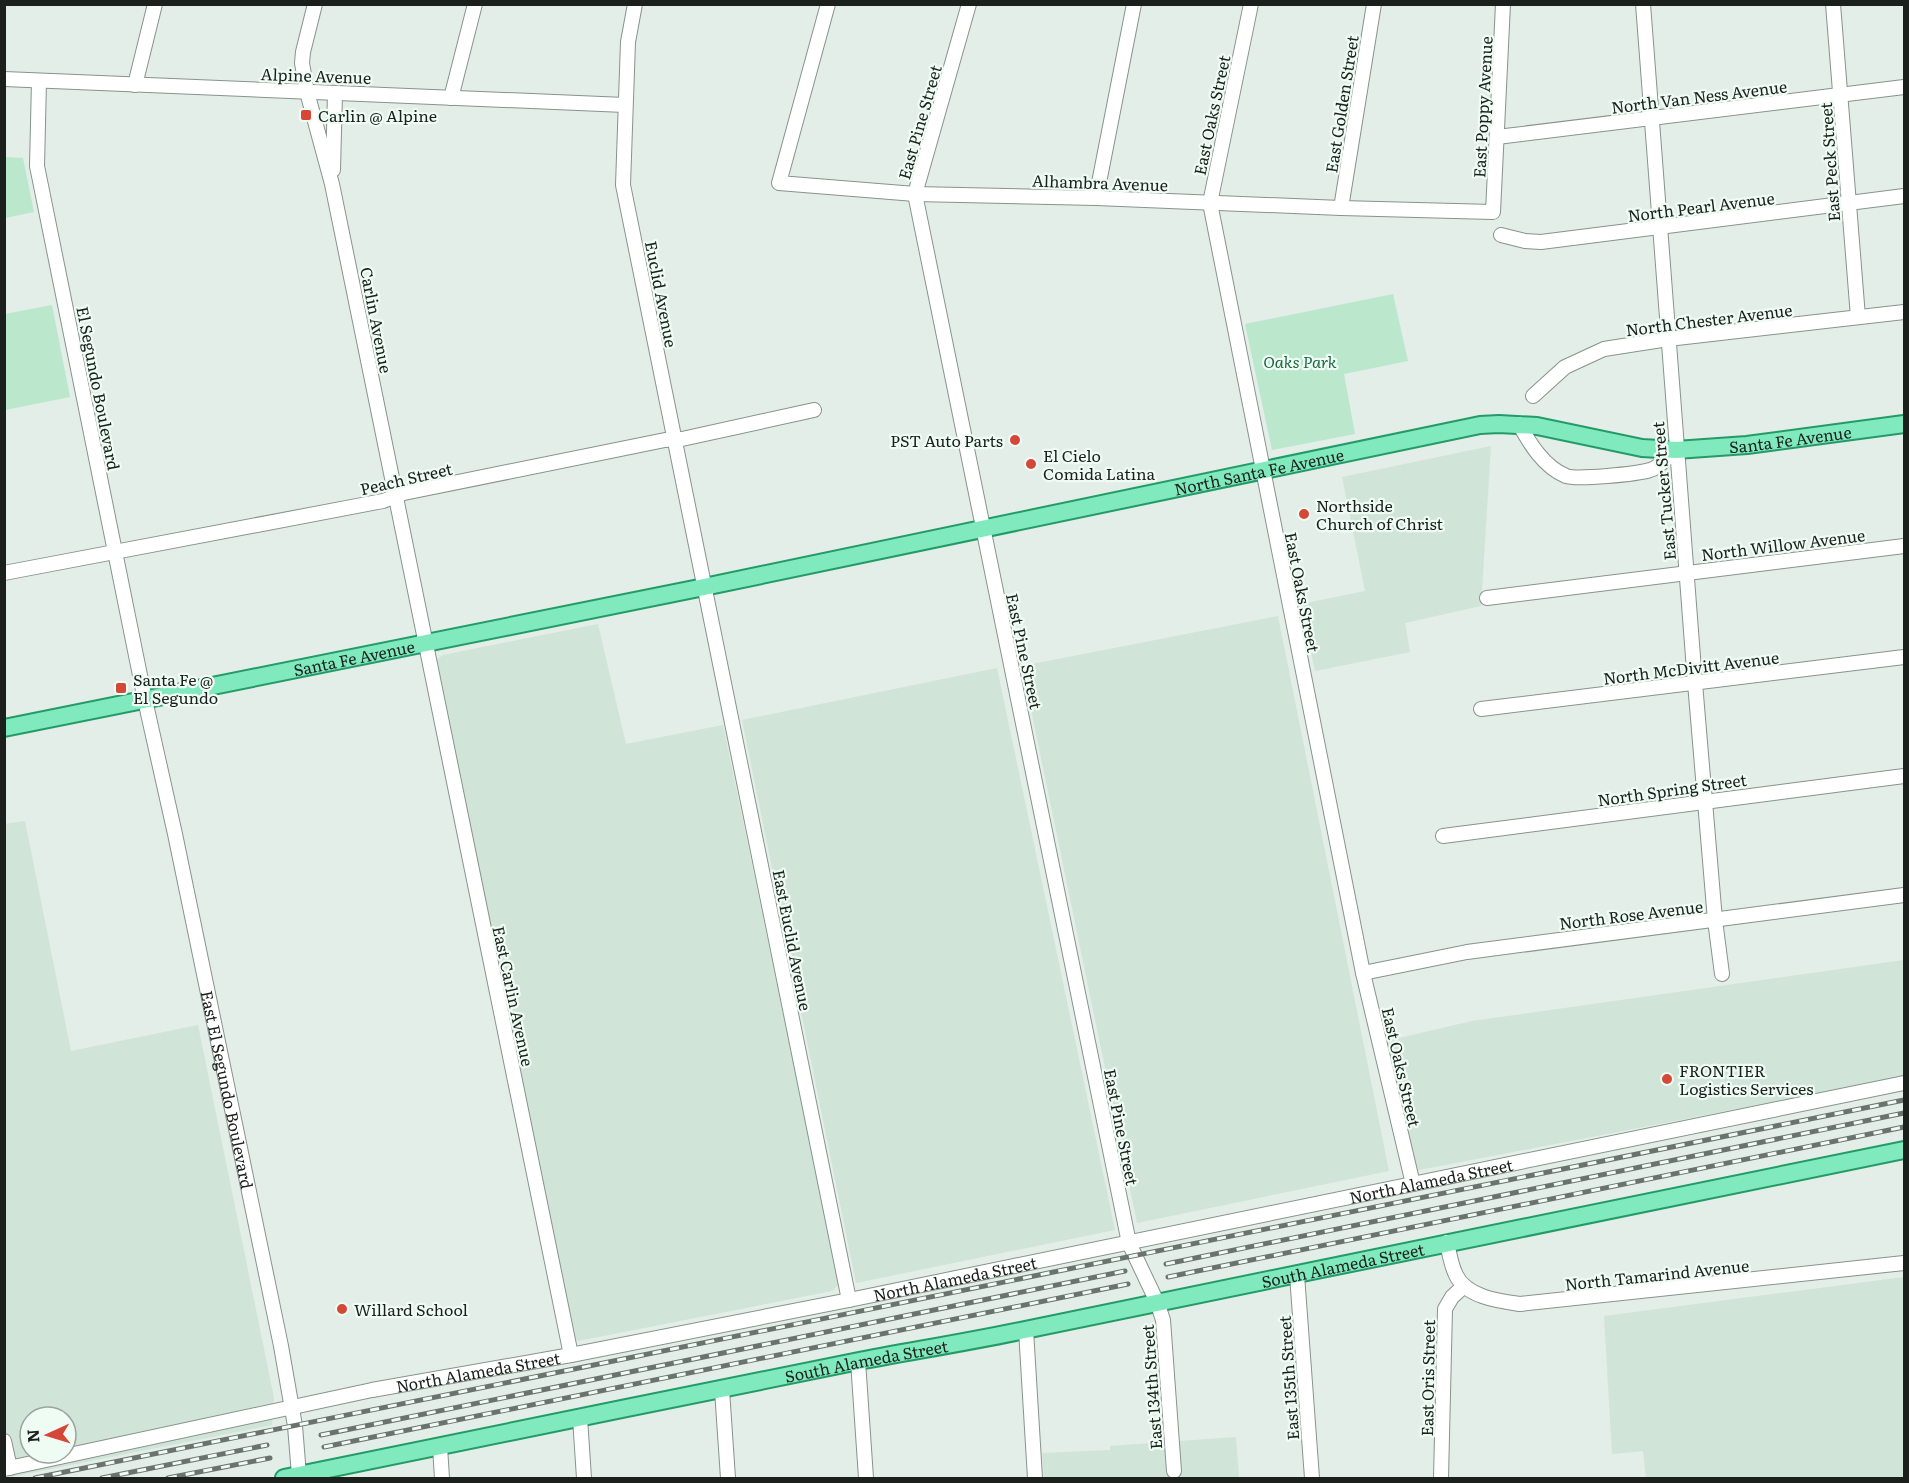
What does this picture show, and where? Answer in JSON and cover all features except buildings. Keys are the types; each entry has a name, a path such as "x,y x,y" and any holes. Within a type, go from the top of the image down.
{"main road":[{"name":"North Santa Fe Avenue","path":"704,586 1480,425 1520,424 1556,429 1642,448 1676,450"},
{"name":"Santa Fe Avenue","path":"1676,450 1748,445 1905,424"},
{"name":"Santa Fe Avenue","path":"4,728 704,586"},
{"path":"1447,1242 1905,1150"},
{"name":"South Alameda Street","path":"294,1477 858,1361 1026,1330 1297,1275 1447,1242"}],"street":[{"path":"135,85 155,4"},
{"name":"Carlin Avenue","path":"315,4 303,56 307,92 332,184 425,644"},
{"path":"451,98 475,4"},
{"name":"Euclid Avenue","path":"635,4 628,34 623,185 704,586"},
{"name":"Alhambra Avenue","path":"828,4 779,183 915,194 1493,212"},
{"name":"East Pine Street","path":"969,4 915,194 1129,1243 1157,1302"},
{"path":"1096,198 1134,4"},
{"name":"East Oaks Street","path":"1251,4 1210,203 1363,972 1413,1184"},
{"name":"East Golden Street","path":"1341,208 1374,4"},
{"name":"East Poppy Avenue","path":"1493,212 1503,4"},
{"name":"East Tucker Street","path":"1643,4 1676,450 1715,920 1722,974"},
{"name":"East Peck Street","path":"1833,4 1858,317"},
{"name":"Alpine Avenue","path":"4,79 625,105"},
{"name":"El Segundo Boulevard","path":"39,81 37,166 145,700"},
{"name":"North Van Ness Avenue","path":"1497,137 1905,87"},
{"path":"332,184 335,93"},
{"name":"North Pearl Avenue","path":"1501,235 1541,242 1905,196"},
{"name":"North Chester Avenue","path":"1533,396 1565,367 1604,349 1668,339 1905,312"},
{"name":"Peach Street","path":"4,573 383,501 395,495 814,410"},
{"path":"1520,424 1532,447 1553,468 1566,476 1579,478 1652,470 1676,450"},
{"name":"North Willow Avenue","path":"1487,598 1905,546"},
{"name":"East Euclid Avenue","path":"704,586 849,1300"},
{"name":"East Carlin Avenue","path":"425,644 571,1355"},
{"name":"North McDivitt Avenue","path":"1481,709 1905,657"},
{"name":"East El Segundo Boulevard","path":"145,700 177,845 292,1408 294,1477"},
{"name":"North Spring Street","path":"1443,836 1905,776"},
{"name":"North Rose Avenue","path":"1363,972 1467,952 1905,895"},
{"name":"North Alameda Street","path":"7,1468 372,1390 571,1355 849,1300 1905,1083"},
{"path":"1447,1242 1456,1277 1464,1287"},
{"name":"North Tamarind Avenue","path":"1464,1287 1500,1301 1520,1304 1543,1303 1905,1263"},
{"name":"East 135th Street","path":"1297,1275 1312,1479"},
{"name":"East Oris Street","path":"1441,1479 1445,1309 1452,1297 1464,1287"},
{"name":"East 134th Street","path":"1157,1302 1163,1320 1174,1471"},
{"path":"1026,1330 1035,1479"},
{"path":"858,1361 866,1479"},
{"path":"722,1390 728,1479"},
{"path":"580,1418 584,1479"},
{"path":"4,1441 7,1468"},
{"path":"440,1447 442,1479"}],"shaded area":[{"path":"1491,446 1481,606 1405,623 1410,652 1315,671 1301,604 1365,591 1342,477"},
{"path":"1278,616 1389,1171 1137,1223 1022,666"},
{"path":"598,624 626,744 723,725 839,1284 832,1291 578,1341 573,1336 436,660 443,655"},
{"path":"997,668 1115,1230 856,1283 742,720"},
{"path":"25,821 71,1051 198,1025 274,1398 272,1425 78,1464 78,1405 18,1405 18,1465 70,1465 5,1478 4,824"},
{"path":"1904,960 1904,1077 1414,1171 1386,1041 1472,1021"},
{"path":"1904,1277 1904,1478 1646,1478 1643,1451 1612,1454 1604,1316"},
{"path":"1236,1437 1239,1478 1044,1478 1042,1453 1110,1450 1110,1446"}],"green space":[{"path":"5,157 23,158 34,212 5,218"},
{"name":"Oaks Park","path":"1393,294 1408,361 1344,374 1355,434 1272,450 1245,324"},
{"path":"52,305 70,397 5,410 5,314"}],"railway":[{"path":"35,1478 1904,1100"},
{"path":"1166,1264 1904,1113"},
{"path":"1168,1277 1904,1127"},
{"path":"321,1435 1125,1271"},
{"path":"324,1447 1128,1284"},
{"path":"102,1478 267,1445"},
{"path":"168,1478 270,1458"}],"place":[{"name":"Carlin @ Alpine","path":"306,115"},
{"name":"PST Auto Parts","path":"1015,440"},
{"name":"El Cielo Comida Latina","path":"1031,464"},
{"name":"Northside Church of Christ","path":"1304,514"},
{"name":"Santa Fe @ El Segundo","path":"121,688"},
{"name":"FRONTIER Logistics Services","path":"1667,1079"},
{"name":"Willard School","path":"342,1309"}]}
